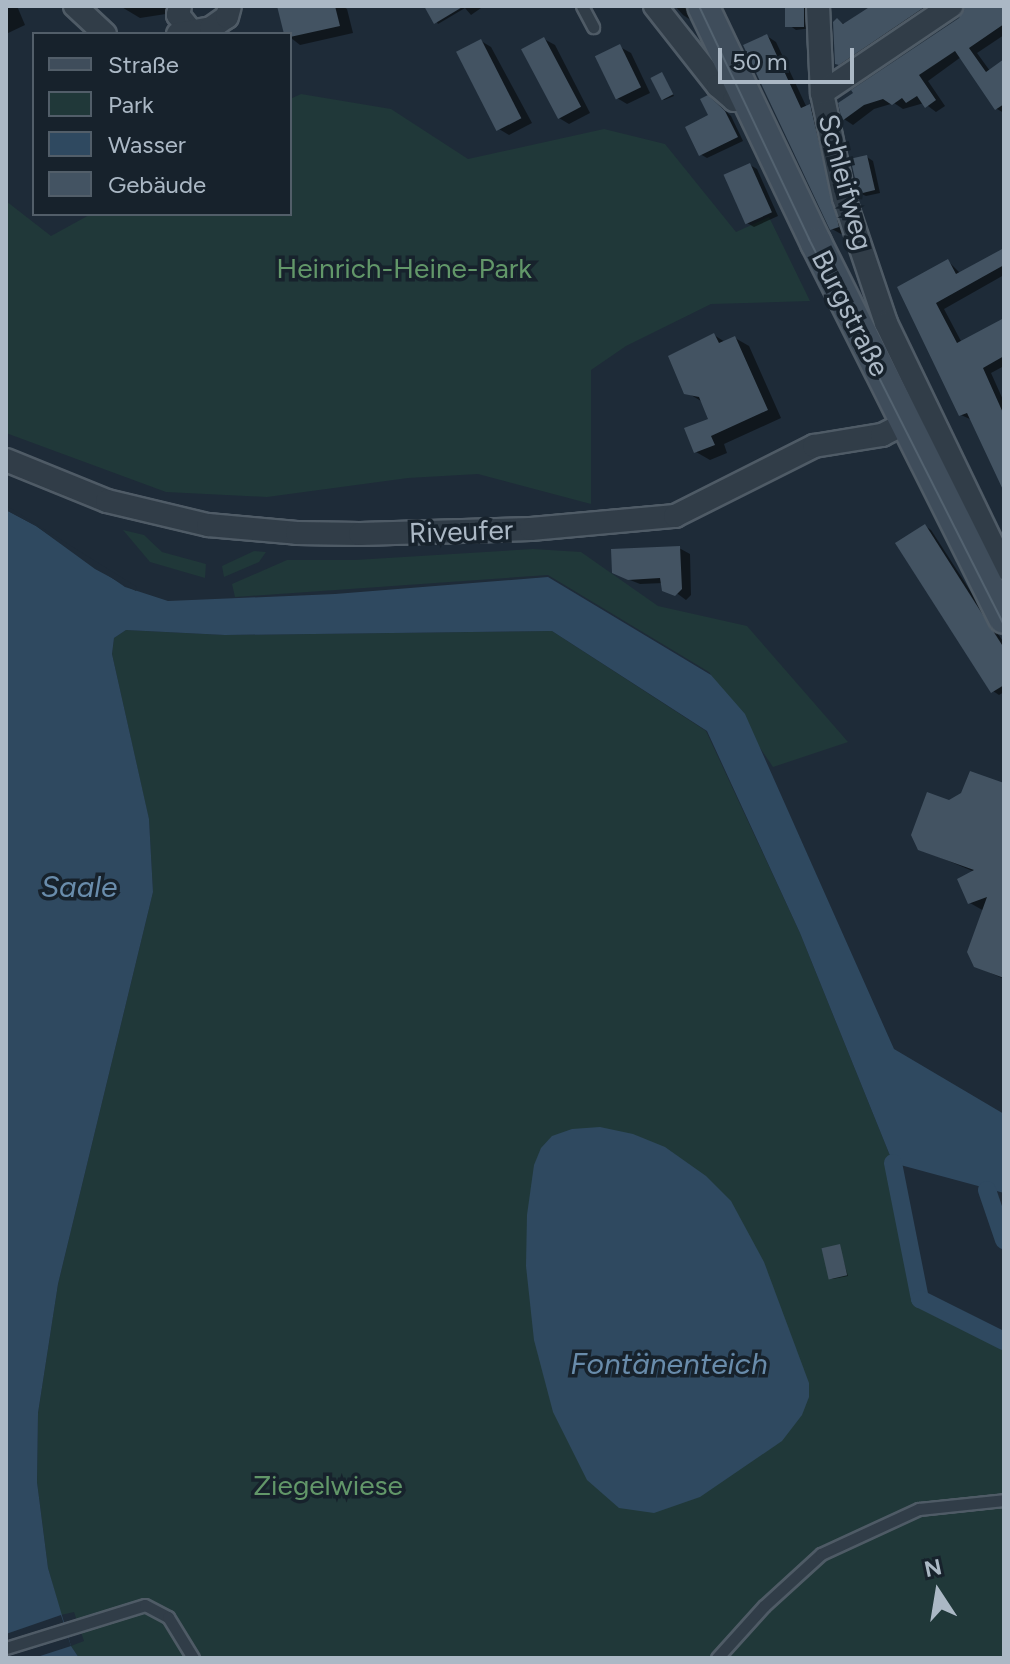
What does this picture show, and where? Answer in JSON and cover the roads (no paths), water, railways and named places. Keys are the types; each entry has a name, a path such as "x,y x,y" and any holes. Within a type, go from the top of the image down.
{"street":[{"path":"75,6 103,32"},
{"path":"180,6 178,15 184,32 211,28 227,17 230,6"},
{"path":"655,6 718,86 734,100 748,98"},
{"name":"Burgstraße","path":"703,6 906,423 1002,609"},
{"name":"Schleifweg","path":"818,6 822,93 844,198 886,323 1004,568"},
{"path":"822,93 951,6"},
{"name":"Riveufer","path":"6,460 107,501 208,525 328,534 519,529 675,516 814,446 882,435 906,423"}],"lane":[{"path":"582,6 593,27"},
{"path":"717,1658 775,1595 821,1554 919,1509 1004,1500"},
{"path":"6,1648 141,1605 156,1608 168,1617 193,1658"}],"water":[{"name":"Saale","path":"6,510 36,526 125,587 168,601 335,594 548,577 711,675 745,714 894,1049 1004,1114 1004,1193 893,1163 800,933 707,731 552,631 225,635 126,630 114,638 112,654 149,819 153,892 58,1284 38,1413 37,1482 48,1568 71,1646 79,1658 6,1658"},
{"name":"Fontänenteich","path":"600,1127 633,1134 665,1147 706,1176 731,1201 764,1262 809,1383 809,1397 802,1415 782,1441 700,1497 654,1513 619,1508 587,1480 553,1412 534,1340 526,1266 527,1215 534,1165 541,1148 552,1136 572,1129"}],"waterway":[{"path":"893,1163 920,1299 1004,1341"},
{"path":"987,1190 1004,1240"}],"tram line":[{"path":"699,6 809,239 1004,625"}],"park label":[{"name":"Heinrich-Heine-Park","path":"404,268"},
{"name":"Ziegelwiese","path":"328,1485"}]}
